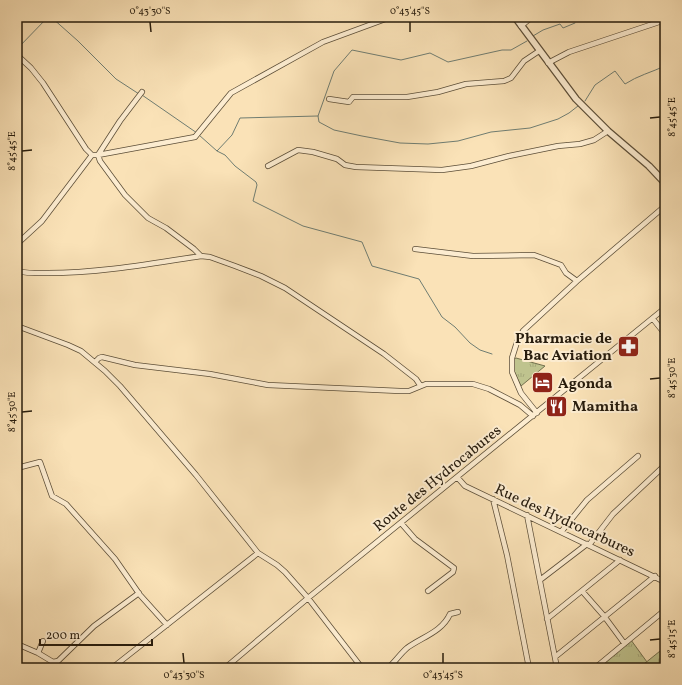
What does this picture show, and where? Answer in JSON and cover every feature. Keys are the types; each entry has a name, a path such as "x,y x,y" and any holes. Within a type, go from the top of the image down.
{"street":[{"path":"17,55 31,68 43,83 86,149 92,155 98,155 188,139 199,133 231,93 323,42 391,17"},
{"path":"515,17 576,99 608,131 649,166 665,183"},
{"path":"521,26 532,17"},
{"path":"548,63 569,52 665,20"},
{"path":"329,99 349,102 353,97 408,97 438,92 466,84 504,81 514,75 524,61 539,51"},
{"path":"98,155 140,93"},
{"path":"268,166 298,150 313,152 338,159 345,165 356,167 442,170 471,166 509,156 558,146 580,144 594,140 608,131"},
{"path":"17,244 42,221 92,155"},
{"path":"98,155 100,161 124,195 148,218 166,228 202,256"},
{"path":"535,414 521,393 512,372 512,358 517,342 523,331 577,281 665,206"},
{"path":"415,249 473,256 534,255 561,265 566,273 577,281"},
{"path":"17,270 20,272 32,273 54,273 108,269 202,256 210,257 261,276 285,288 384,354 416,379 420,385"},
{"name":"Route des Hydrocabures","path":"225,668 308,598 665,308"},
{"path":"653,318 665,334"},
{"path":"17,326 81,351 115,381 196,475 258,553 285,572 308,598 362,668"},
{"path":"95,362 102,357 135,365 210,374 268,385 409,391 420,385 426,384 476,385 488,389 535,414"},
{"path":"561,532 587,500 638,456"},
{"path":"17,468 40,462 52,496 66,504 115,559 139,593 167,625"},
{"path":"540,580 588,544 613,514 664,466"},
{"name":"Rue des Hydrocarbures","path":"457,477 465,486 665,582"},
{"path":"493,499 507,555 528,668"},
{"path":"527,515 557,668"},
{"path":"401,523 415,539 454,568 453,572 428,591"},
{"path":"112,668 258,553"},
{"path":"547,619 620,560"},
{"path":"555,657 655,576"},
{"path":"582,591 604,616 624,643"},
{"path":"47,668 53,662 58,661 94,626 139,593"},
{"path":"595,668 665,610"},
{"path":"388,668 406,649 431,635 442,625 450,614 458,612"},
{"path":"38,653 43,641"},
{"path":"17,644 38,653 53,662"}],"green space":[{"path":"516,358 545,366 521,386 514,372 514,359"},
{"path":"631,640 647,662 639,668 598,668"},
{"path":"665,647 665,668 639,668"}],"waterway":[{"path":"17,49 48,17"},
{"path":"51,17 78,41 116,79 139,94"},
{"path":"533,36 543,30 560,24 563,28 575,23"},
{"path":"527,41 511,50 502,50 448,62 430,53 401,60 352,50 334,71 318,116 319,122 334,130 362,136 400,143 428,144 458,141 491,132 530,128 558,119 578,106"},
{"path":"585,101 595,85 615,71 625,84 665,66"},
{"path":"142,95 197,133"},
{"path":"199,135 217,151 232,135 240,118 318,116"},
{"path":"217,151 225,155 235,166 256,182 257,185 253,201 303,226 362,242 372,266 419,279 442,317 455,327 470,343 480,350 492,354"}],"place":[{"name":"Pharmacie de Bac Aviation","path":"628,347"},
{"name":"Agonda","path":"543,383"},
{"name":"Mamitha","path":"556,406"}]}
